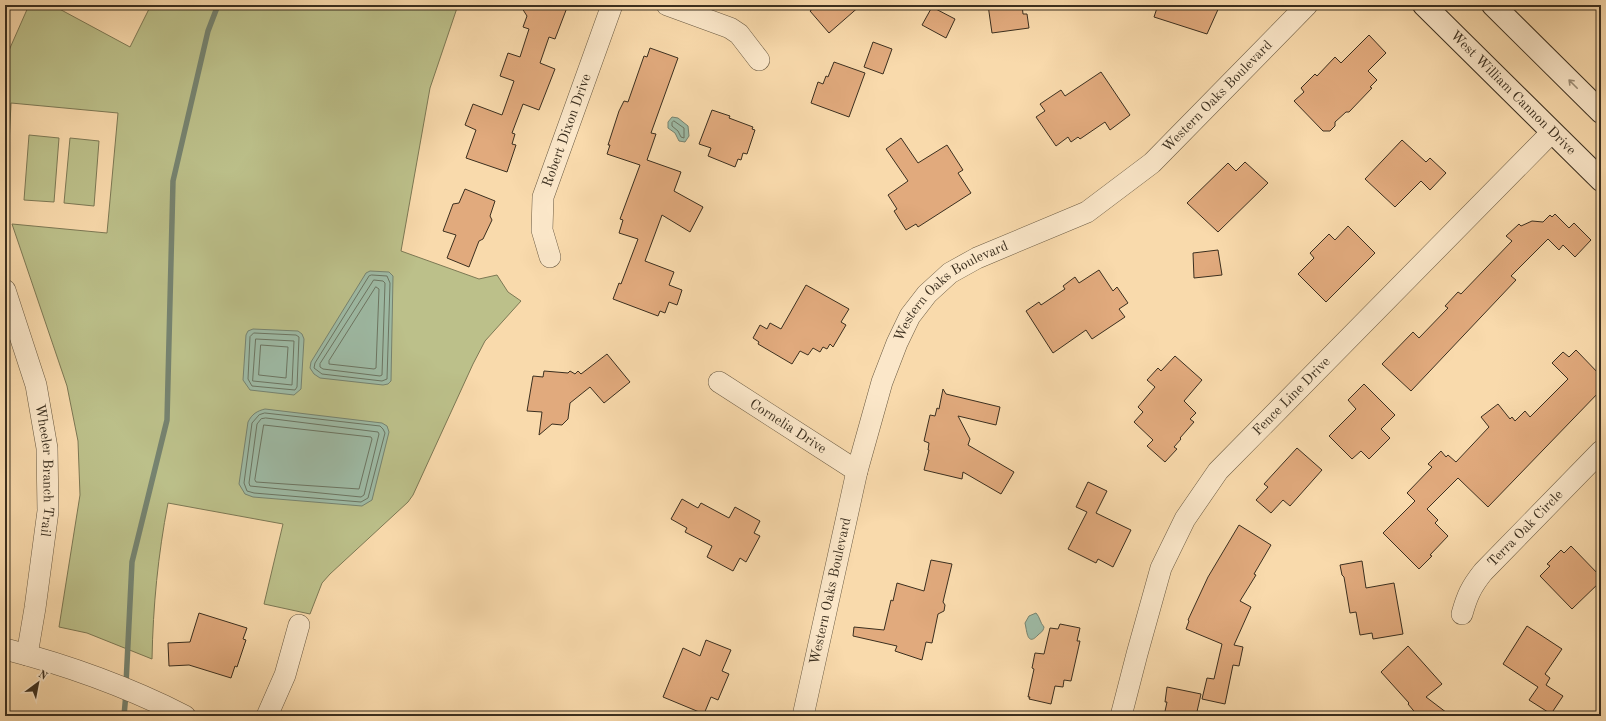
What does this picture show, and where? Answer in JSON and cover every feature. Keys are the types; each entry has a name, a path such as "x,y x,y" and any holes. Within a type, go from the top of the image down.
{"main road":[{"name":"West William Cannon Drive","path":"1424,5 1601,180"},
{"path":"1493,5 1601,112"}],"street":[{"name":"Robert Dixon Drive","path":"550,257 542,230 543,197 612,5"},
{"path":"668,5 730,28 739,34 759,60"},
{"name":"Western Oaks Boulevard","path":"803,716 858,471 882,382 897,343 910,316 927,294 950,273 977,258 1087,212 1126,184 1152,163 1307,5"},
{"name":"Fence Line Drive","path":"1121,716 1161,568 1185,518 1218,471 1552,132"},
{"name":"Wheeler Branch Trail","path":"5,290 36,385 47,448 48,511 32,630 27,654"},
{"name":"Cornelia Drive","path":"719,382 858,471"},
{"name":"Terra Oak Circle","path":"1462,614 1466,598 1472,586 1483,572 1601,451"},
{"path":"267,716 284,675 299,626"},
{"path":"5,649 27,654 93,676 185,716"}],"green space":[{"path":"29,5 52,5 130,47 151,5 458,5 430,88 401,251 479,279 497,275 508,292 521,301 485,341 413,495 408,502 322,583 310,614 264,604 283,524 168,503 161,542 157,581 152,659 87,633 59,627 80,495 78,441 67,386 12,224 107,233 118,113 11,103 6,210 5,63"},
{"path":"29,135 59,138 54,202 24,200"},
{"path":"70,138 99,141 94,206 64,203"}],"water":[{"path":"672,117 678,118 688,126 689,136 685,142 679,141 675,133 668,128 668,122"},
{"path":"370,271 389,272 393,276 391,381 388,384 383,385 320,378 314,374 310,368 311,362 366,273"},
{"path":"253,329 298,331 302,334 304,339 301,389 294,395 250,390 243,380 246,335 248,331"},
{"path":"265,409 382,423 387,426 389,432 372,500 362,506 253,497 245,494 239,484 248,422 255,413"},
{"path":"1036,613 1044,627 1042,632 1030,639 1025,623 1029,616"}],"building":[{"path":"520,5 568,5 555,39 549,37 540,63 555,69 539,110 523,104 512,133 515,134 512,144 516,145 507,172 466,158 476,130 465,125 473,104 502,115 514,81 500,76 508,53 520,57 529,29 523,27 527,16"},
{"path":"818,5 861,5 829,33 810,11"},
{"path":"988,5 1022,5 1023,14 1027,14 1029,28 992,33"},
{"path":"1158,5 1220,5 1207,34 1154,17"},
{"path":"932,7 955,19 946,38 922,25"},
{"path":"1369,35 1386,53 1368,71 1377,80 1370,87 1372,88 1349,112 1346,112 1335,122 1335,126 1330,131 1323,131 1294,101 1304,92 1301,88 1315,74 1317,76 1335,57 1341,63"},
{"path":"873,42 892,49 883,74 864,67"},
{"path":"650,48 678,58 651,133 656,134 647,160 681,172 674,191 703,207 690,232 662,215 645,261 674,272 669,285 682,290 677,305 669,302 665,313 660,311 658,316 613,299 619,283 621,284 638,239 619,233 623,220 620,219 640,165 607,154 610,145 608,145 619,111 624,101 628,102 644,56 647,57"},
{"path":"834,62 865,73 849,117 811,103 818,82 823,84 826,76 828,77"},
{"path":"1101,72 1130,115 1110,130 1105,122 1080,139 1078,137 1071,142 1068,137 1056,146 1036,117 1045,111 1040,104 1061,90 1065,96"},
{"path":"712,110 730,116 729,118 753,127 752,129 755,130 747,154 743,153 741,160 738,159 735,167 708,156 711,148 699,144"},
{"path":"901,138 918,163 947,145 963,170 958,173 971,193 918,227 916,224 906,230 894,211 897,209 888,195 908,181 886,149"},
{"path":"1402,140 1426,162 1430,158 1446,173 1430,190 1421,181 1395,207 1365,179"},
{"path":"1245,162 1268,183 1218,232 1187,203 1228,163 1236,171"},
{"path":"465,189 495,201 490,216 492,220 483,239 479,241 469,267 447,258 456,235 443,231 453,204 459,203"},
{"path":"1555,214 1569,228 1574,223 1591,240 1575,257 1563,245 1559,250 1548,239 1511,276 1516,280 1411,391 1382,364 1413,332 1419,338 1448,308 1445,306 1458,292 1461,294 1512,241 1506,236 1519,224 1521,226 1532,221 1543,222 1550,215 1552,217"},
{"path":"1348,226 1375,253 1326,302 1298,274 1314,258 1310,253 1329,234 1335,240"},
{"path":"1218,250 1222,275 1194,278 1193,253"},
{"path":"1099,270 1113,291 1117,287 1128,303 1119,309 1125,317 1092,339 1086,330 1053,353 1026,311 1039,302 1041,305 1065,289 1063,286 1075,277 1079,283"},
{"path":"806,285 849,309 841,322 846,325 833,347 830,344 827,349 823,347 820,352 813,348 808,355 800,351 792,364 758,344 759,342 753,338 760,325 767,329 770,323 781,329"},
{"path":"1576,350 1601,376 1601,390 1488,507 1458,478 1427,509 1438,520 1435,523 1448,536 1419,569 1383,533 1415,501 1407,493 1432,467 1428,464 1441,451 1446,457 1448,455 1456,462 1489,427 1481,417 1498,404 1510,419 1512,417 1515,421 1525,411 1530,417 1568,379 1552,363 1563,352 1569,357"},
{"path":"607,354 630,382 604,403 590,387 570,403 568,419 562,425 552,424 539,435 542,412 527,411 533,376 543,377 544,371 568,373 570,371 575,374 578,371 581,374"},
{"path":"1175,356 1202,380 1184,401 1196,413 1190,419 1194,422 1174,447 1177,449 1165,462 1147,446 1153,440 1134,422 1143,412 1138,407 1155,387 1147,380 1158,368 1161,371"},
{"path":"1364,384 1395,415 1381,429 1390,438 1369,459 1361,451 1352,459 1329,436 1356,409 1348,400"},
{"path":"943,389 946,394 1000,407 996,425 958,416 970,439 968,445 1014,472 1001,494 963,472 962,479 924,470 929,450 929,443 924,441 930,415 935,416 937,408 939,409"},
{"path":"1297,448 1322,470 1290,506 1283,500 1271,513 1256,500 1268,487 1264,484"},
{"path":"1088,482 1107,491 1096,513 1131,530 1113,567 1098,559 1096,563 1068,549 1087,512 1076,507"},
{"path":"682,499 698,508 701,503 729,518 735,507 760,521 754,533 760,536 746,562 740,558 733,571 707,557 712,546 685,532 687,528 671,519"},
{"path":"1239,525 1271,545 1254,574 1256,575 1240,601 1251,607 1234,645 1243,647 1239,666 1233,665 1225,704 1202,699 1207,678 1214,679 1222,644 1186,629 1188,620 1208,577"},
{"path":"1571,546 1601,577 1601,581 1572,609 1540,576 1550,566 1547,564 1561,550 1564,553"},
{"path":"931,560 952,564 943,602 945,605 944,611 938,614 932,643 926,642 922,660 895,651 897,646 853,636 854,627 884,630 891,600 893,601 897,583 924,591"},
{"path":"1362,561 1366,588 1394,583 1403,634 1373,639 1372,633 1360,635 1356,612 1350,613 1344,577 1342,575 1340,565"},
{"path":"199,613 247,628 243,639 246,640 237,667 235,666 231,678 189,665 169,666 168,643 190,642"},
{"path":"1060,624 1080,628 1077,641 1080,641 1071,681 1064,680 1063,687 1055,686 1051,704 1029,699 1030,697 1028,697 1034,669 1032,668 1035,653 1044,654 1050,628 1058,629"},
{"path":"1527,626 1562,649 1545,674 1550,678 1546,685 1563,696 1551,714 1529,700 1538,687 1503,664"},
{"path":"706,640 731,650 722,671 729,674 718,700 711,697 704,714 663,697 683,648 700,656"},
{"path":"1408,646 1442,684 1426,697 1451,716 1418,716 1408,704 1409,703 1381,672"},
{"path":"1167,687 1201,694 1196,716 1164,716 1167,702 1165,702"}],"waterway":[{"path":"126,684 132,562 167,420 173,181 208,31 218,5"},
{"path":"124,716 126,693"}]}
